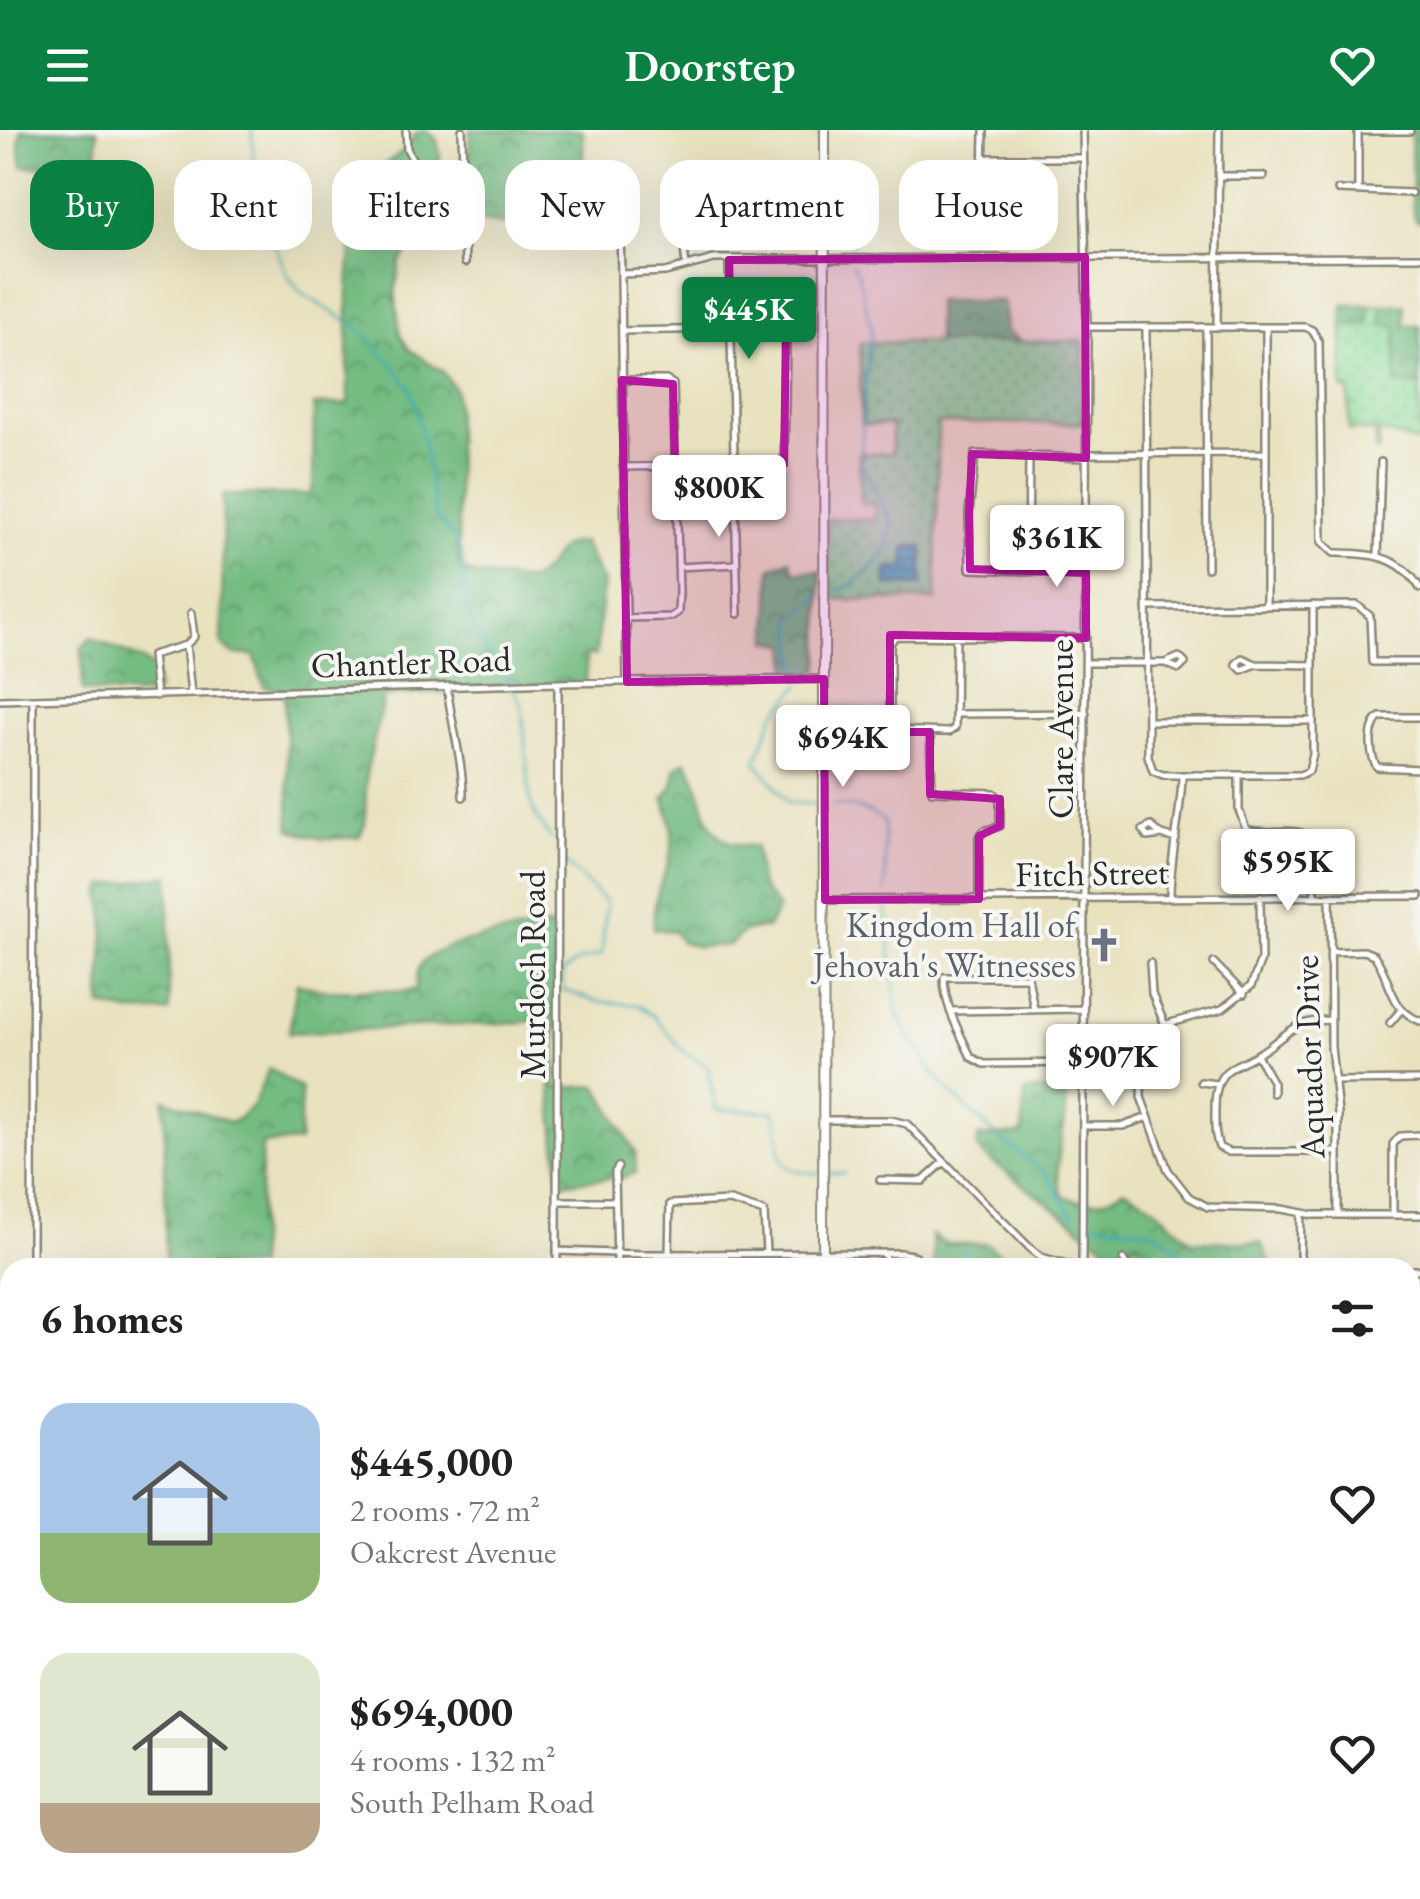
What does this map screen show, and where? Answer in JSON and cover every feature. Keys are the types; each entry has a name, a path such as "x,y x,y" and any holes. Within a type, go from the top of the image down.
{"main road":[{"path":"823,1258 825,130"}],"street":[{"path":"406,130 413,160"},
{"path":"462,130 465,263"},
{"path":"984,130 984,158 1082,158"},
{"name":"Clare Avenue","path":"1082,130 1086,327 1082,1258"},
{"path":"1217,327 1218,130"},
{"path":"1410,130 1358,130 1358,193 1411,193"},
{"path":"1218,176 1264,176"},
{"path":"1338,190 1358,190"},
{"path":"621,250 627,682"},
{"path":"684,250 686,266"},
{"path":"621,274 665,272 706,260 1420,257"},
{"path":"729,260 738,614"},
{"path":"1086,327 1305,327 1314,332 1319,342 1322,542 1334,553 1378,556 1406,570 1420,588"},
{"path":"1146,327 1151,769 1160,775 1300,776 1309,771 1313,762 1314,721 1313,606"},
{"path":"1206,327 1207,568"},
{"path":"1266,327 1266,606"},
{"path":"622,331 779,328 786,343 784,464 623,467"},
{"path":"622,380 666,380 674,384 678,567 675,614 625,618"},
{"path":"1086,572 970,569 969,514 975,454 1266,453"},
{"path":"1028,455 1028,572"},
{"path":"1378,556 1380,462"},
{"path":"678,567 737,564"},
{"path":"1147,606 1357,605 1366,610 1370,619 1370,660 1374,664 1420,662"},
{"path":"156,696 152,654 186,645 194,637 190,614"},
{"path":"956,635 955,731 891,731 893,635 956,635 1086,638"},
{"path":"186,645 191,694"},
{"path":"1086,663 1166,663"},
{"path":"1256,664 1314,664"},
{"name":"Chantler Road","path":"0,700 824,679"},
{"name":"Murdoch Road","path":"557,1258 558,683"},
{"path":"446,686 452,728 464,766 464,797"},
{"path":"32,1258 33,700"},
{"path":"957,714 1086,713"},
{"path":"1420,717 1380,718 1372,726 1376,766 1420,769"},
{"path":"1148,721 1314,721"},
{"path":"930,732 932,791 999,794 1000,828 984,831 980,836 979,898"},
{"path":"1170,897 1170,861 1181,816 1182,775"},
{"path":"1240,776 1240,810 1246,829 1304,832 1312,837 1315,896"},
{"path":"1162,836 1176,839"},
{"path":"1260,896 1260,967 1244,994 1222,1009 1165,1025 1149,1039 1141,1061 1141,1097 1167,1168 1193,1200 1214,1208 1420,1216"},
{"name":"Aquador Drive","path":"1330,896 1330,1020 1338,1215"},
{"name":"Fitch Street","path":"824,900 1420,896"},
{"path":"1330,952 1364,951 1374,955 1391,995 1402,1010 1420,1022"},
{"path":"1150,963 1152,994 1165,1025"},
{"path":"1214,963 1244,994"},
{"path":"1034,1010 1028,976 944,977 950,1012 971,1057 984,1064 1083,1063"},
{"path":"950,1012 1082,1009"},
{"path":"1390,1024 1402,1010"},
{"path":"1330,1020 1296,1025 1257,1055 1228,1069 1217,1084 1215,1139 1224,1151 1338,1152"},
{"path":"1257,1055 1274,1093"},
{"path":"1334,1081 1420,1080"},
{"path":"1201,1082 1217,1084"},
{"path":"1085,1126 1123,1126 1148,1117"},
{"path":"823,1120 899,1120 907,1124 1030,1248 1045,1258"},
{"path":"1392,1216 1393,1144 1402,1135 1420,1135"},
{"path":"880,1180 922,1181 944,1162"},
{"path":"616,1258 618,1167"},
{"path":"557,1201 615,1202"},
{"path":"669,1254 670,1204 730,1201 764,1212 766,1254"},
{"path":"1301,1258 1302,1214"},
{"path":"557,1251 902,1253 918,1258"}],"highlighted area":[{"path":"1085,257 1086,458 972,454 969,514 970,569 1086,573 1086,638 890,635 890,732 930,732 930,794 1000,799 1000,826 979,836 979,899 825,900 824,679 627,682 622,380 673,384 675,467 784,464 786,328 730,327 729,260"}],"green space":[{"path":"21,130 97,130 97,160 30,160 30,166 22,166"},
{"path":"426,130 437,140 440,160 391,160 403,151 416,133"},
{"path":"470,130 583,130 583,160 505,160 505,224 485,222 485,160 469,160"},
{"path":"1411,130 1420,130 1420,222 1413,211"},
{"path":"351,250 408,250 400,263 395,291 400,335 409,349 442,371 455,389 459,562 465,570 530,580 541,574 565,546 583,542 603,583 596,655 586,656 586,682 384,696 366,774 365,825 359,837 322,839 290,829 284,690 264,687 254,655 234,654 222,645 223,495 310,494 314,405 348,404"},
{"path":"936,301 1003,301 1006,331 1022,342 1083,423 938,422"},
{"path":"1343,305 1405,305 1405,326 1420,326 1420,438 1399,431 1369,431 1367,427 1349,430 1349,389 1343,389"},
{"path":"1369,305 1382,305 1382,326 1396,326 1396,385 1420,385 1420,443 1379,431 1376,451 1376,431 1349,430 1349,389 1343,389 1343,326 1369,326"},
{"path":"1083,341 1083,423 938,423 936,600 828,599 828,519 875,519 875,504 861,504 859,454 892,453 892,425 861,424 860,343"},
{"path":"790,559 794,572 821,571 820,668 812,676 790,676 787,644 769,641 771,568"},
{"path":"91,638 144,661 155,670 157,691 138,695 83,691 82,647"},
{"path":"686,761 714,829 736,844 755,846 761,887 778,908 768,927 745,931 729,945 697,947 682,942 673,931 654,929 657,895 671,854 671,820 664,798 673,786 675,769"},
{"path":"169,875 169,1012 129,1012 102,1006 104,886"},
{"path":"554,927 557,1088 597,1086 635,1151 636,1173 560,1183 544,1021 289,1033 297,983 328,990 416,989 420,966 443,949"},
{"path":"269,1068 301,1089 299,1142 262,1144 257,1258 166,1258 164,1099 232,1123 253,1106"},
{"path":"1064,1090 1066,1113 1058,1169 1063,1196 1095,1202 1124,1189 1152,1205 1192,1241 1261,1243 1267,1258 1145,1258 1138,1244 1113,1252 978,1149 978,1137 1022,1134 1025,1092"},
{"path":"932,1235 946,1244 987,1244 1009,1258 933,1258"}],"water":[{"path":"905,546 923,546 922,586 887,585 887,568 905,568"}],"waterway":[{"path":"252,130 256,193 286,273 301,293 357,327 411,389 436,516 459,546 472,625 510,681"},
{"path":"819,130 819,160"},
{"path":"831,593 854,583 872,567 886,546 892,522 861,464 872,330 852,264"},
{"path":"798,674 792,620 819,596"},
{"path":"800,685 774,715 756,762 789,803 818,804"},
{"path":"513,688 522,706 530,799 551,839"},
{"path":"832,805 859,809 884,821 886,892"},
{"path":"561,859 606,902 602,954 577,962 563,972 563,990 595,1001 638,1005 655,1017 682,1050 708,1067 716,1109 775,1112 784,1163 802,1172 818,1173"},
{"path":"886,906 897,1010 905,1028 935,1075 997,1136 1045,1173 1073,1216"},
{"path":"829,1173 845,1173"},
{"path":"1093,1222 1155,1231 1185,1258"},
{"path":"963,1250 967,1258"}],"place":[{"name":"Kingdom Hall of Jehovah's Witnesses","path":"1104,945"}]}
